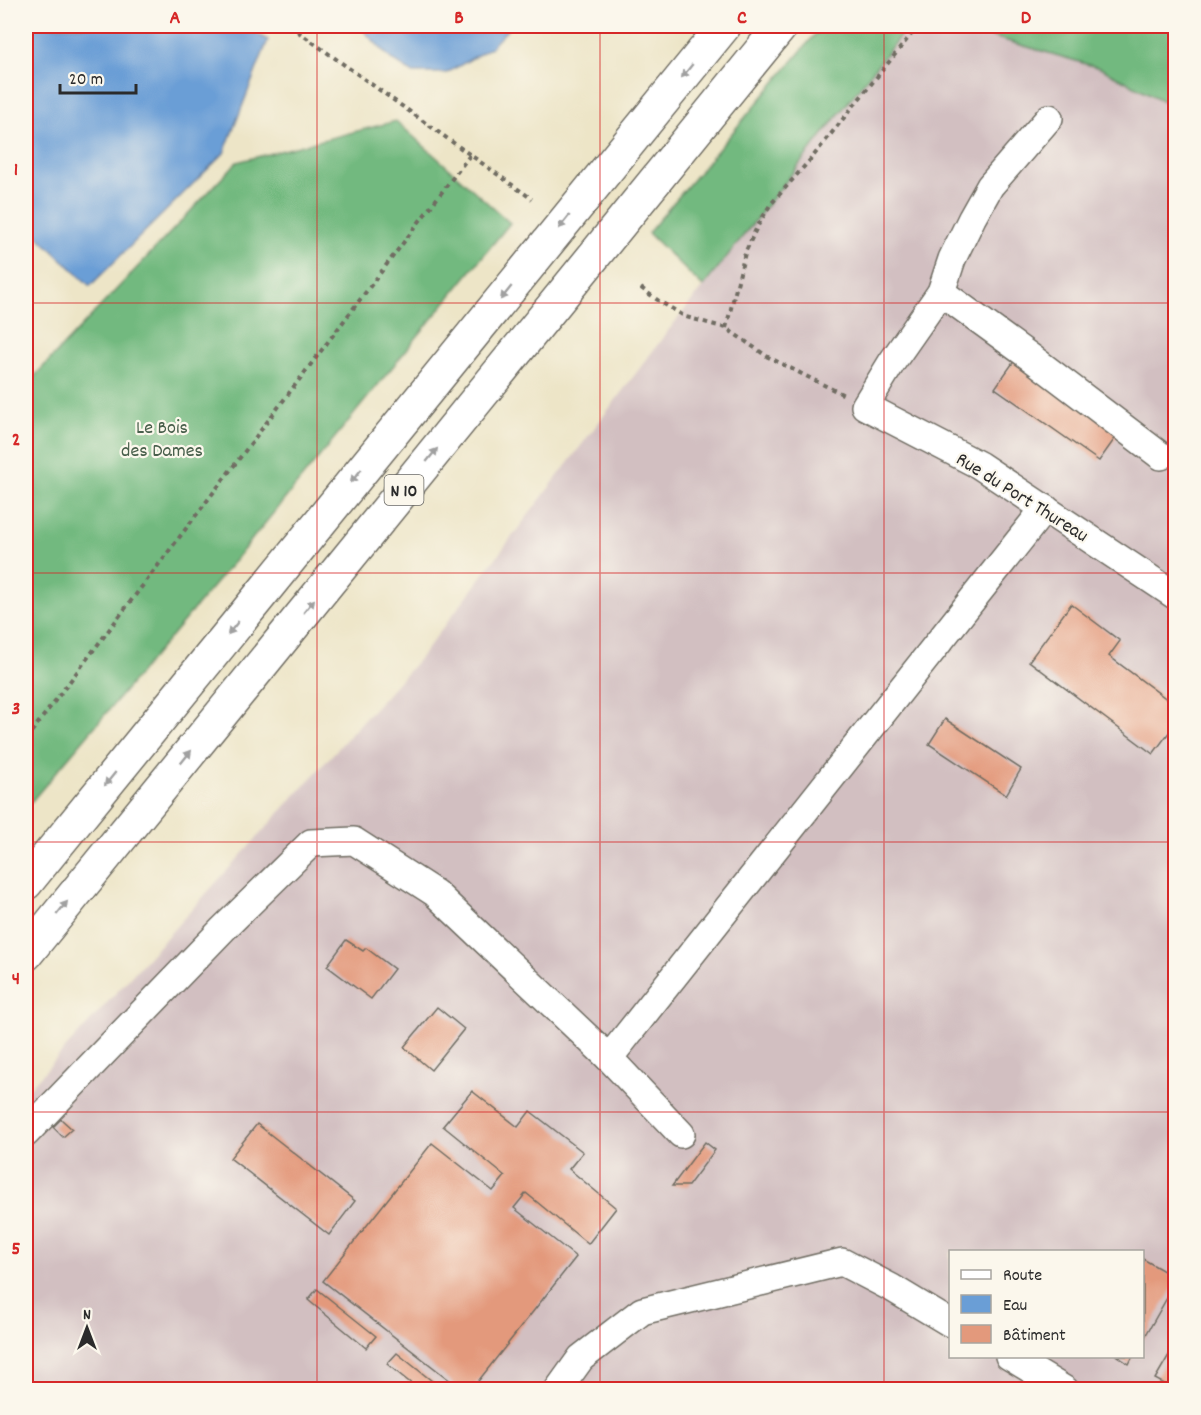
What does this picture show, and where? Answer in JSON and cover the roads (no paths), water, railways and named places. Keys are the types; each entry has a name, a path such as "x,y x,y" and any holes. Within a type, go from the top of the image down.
{"highway":[{"name":"N 10","path":"26,883 724,26"},
{"name":"N 10","path":"26,954 776,34"}],"street":[{"path":"1049,118 990,186 952,259 941,292 1161,456"},
{"name":"Rue du Port Thureau","path":"941,292 892,362 865,406 979,465 1044,508 1171,583"},
{"path":"609,1058 1044,508"},
{"path":"26,1133 223,929 311,843 354,842 435,893 609,1058 681,1134"},
{"path":"558,1389 581,1358 642,1311 842,1262 949,1322"},
{"path":"1012,1358 1065,1389"}],"water":[{"path":"26,26 243,26 268,40 224,153 90,286 26,225"},
{"path":"359,26 511,26 490,48 447,73 413,73 391,59"}],"park label":[{"name":"Le Bois des Dames","path":"162,438"}]}
